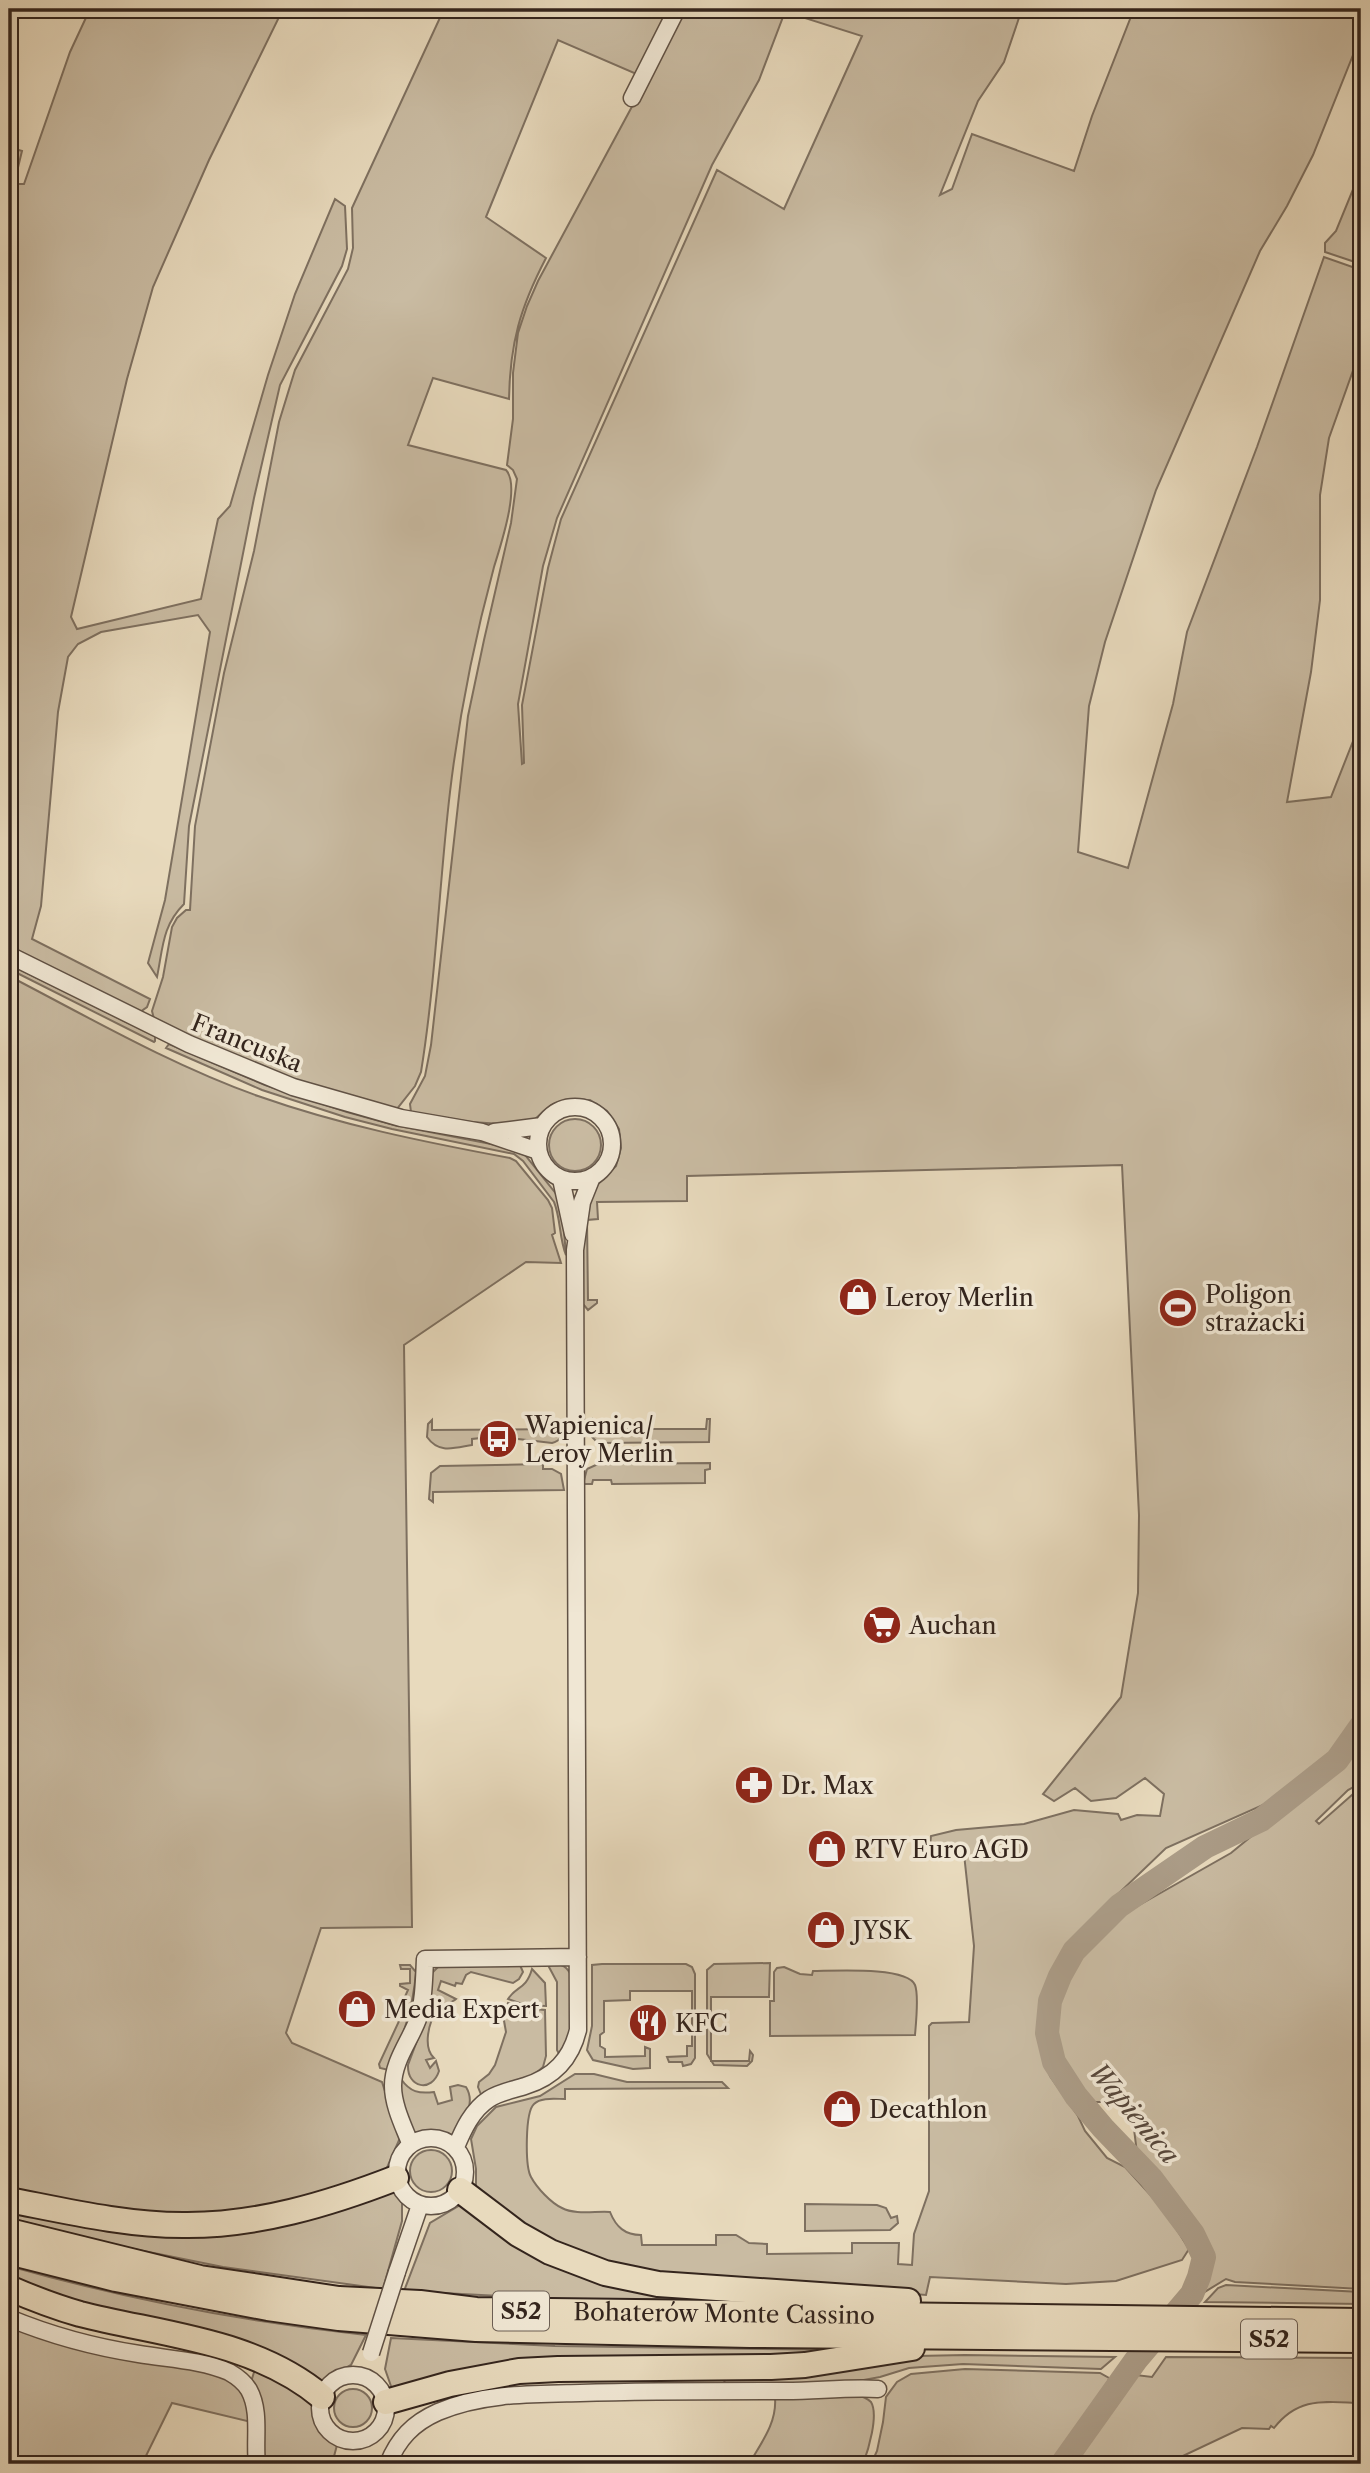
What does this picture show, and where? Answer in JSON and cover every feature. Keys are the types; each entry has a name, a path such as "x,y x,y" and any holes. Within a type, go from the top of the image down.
{"highway":[{"path":"9,2200 116,2220 153,2224 220,2224 287,2212 397,2178"},
{"path":"460,2190 518,2234 550,2252 605,2273 658,2284 908,2301 1040,2318"},
{"name":"Bohaterów Monte Cassino","path":"9,2231 200,2278 339,2298 476,2310 1361,2321"},
{"name":"Bohaterów Monte Cassino","path":"9,2252 197,2296 339,2318 476,2329 1361,2340"},
{"path":"9,2288 79,2314 229,2348 289,2374 322,2397"},
{"path":"386,2402 450,2384 519,2371 805,2365 999,2337"}],"street":[{"path":"632,98 677,9"},
{"name":"Francuska","path":"9,955 189,1044 292,1087 378,1113 481,1132 538,1151"},
{"path":"585,1108 605,1123 612,1147 609,1159 602,1170 592,1177 582,1181 561,1179 550,1172 538,1151 542,1126 550,1116 561,1110 585,1108"},
{"name":"Francuska","path":"481,1132 542,1126"},
{"path":"456,2147 472,2117 489,2099 544,2078 564,2063 578,2030 575,1250 582,1202 592,1177"},
{"path":"561,1179 575,1250"},
{"path":"410,2143 396,2103 394,2080 422,2001 425,1959 578,1957"},
{"path":"431,2137 441,2138 456,2147 465,2173 460,2190 446,2202 429,2206 405,2195 397,2178 397,2164 410,2143 431,2137"},
{"path":"364,2376 420,2204"},
{"path":"9,2318 87,2343 190,2362 229,2373 248,2389 253,2401 257,2424 257,2464"},
{"path":"343,2376 364,2376 379,2386 386,2402 383,2424 367,2438 345,2440 335,2436 327,2428 320,2408 322,2397 334,2381 343,2376"},
{"path":"388,2464 405,2434 423,2420 440,2412 498,2397 659,2390 782,2392 878,2389"}],"shaded area":[{"path":"90,9 283,9 209,160 153,287 127,379 71,617 77,629 201,599 218,519 230,506 295,294 335,199 345,206 347,249 342,266 280,385 254,498 189,826 184,904 167,929 157,977 148,963 165,900 210,632 198,615 101,632 78,644 68,657 58,712 41,906 32,939 150,999 147,1007 140,1012 9,946 9,147 22,151 14,184 24,184 70,52"},
{"path":"444,9 673,9 641,76 558,40 486,217 546,258 529,293 518,326 509,399 433,378 408,445 506,470 511,489 508,517 480,623 458,735 421,1072 415,1086 396,1110 340,1095 240,1061 154,1019 152,1011 163,977 172,927 177,918 190,910 195,826 224,673 254,551 279,422 295,370 348,269 353,248 352,208"},
{"path":"681,9 786,9 759,80 712,165 557,518 543,566 518,704 522,764 522,705 548,568 561,519 717,170 784,209 862,36 789,13 791,9 1022,9 1004,62 978,101 940,195 952,189 972,134 1074,171 1092,116 1134,9 1361,9 1361,35 1313,155 1260,251 1156,490 1105,642 1089,706 1078,852 1128,868 1173,704 1187,632 1257,447 1324,257 1361,270 1361,348 1329,438 1320,495 1320,600 1311,672 1287,802 1331,797 1361,721 1361,1717 1338,1747 1310,1774 1272,1801 1166,1848 1092,1919 1069,1947 1045,1992 1041,2018 1042,2044 1050,2076 1078,2116 1085,2131 1107,2158 1125,2167 1165,2211 1189,2249 1182,2260 1116,2281 1066,2284 930,2277 926,2295 632,2271 538,2237 476,2187 471,2139 477,2126 496,2107 540,2096 575,2074 594,2074 627,2082 722,2082 728,2088 565,2089 565,2099 540,2100 534,2104 529,2117 527,2139 531,2177 553,2203 562,2208 579,2212 610,2212 622,2229 630,2234 641,2235 642,2245 716,2245 716,2235 736,2235 749,2243 767,2244 767,2254 852,2253 852,2243 899,2243 898,2264 912,2265 914,2234 929,2191 929,2026 932,2023 969,2022 974,1946 964,1854 929,1855 931,1836 956,1830 1024,1824 1074,1810 1118,1814 1121,1820 1137,1815 1160,1816 1164,1794 1145,1778 1116,1798 1091,1801 1075,1788 1054,1801 1043,1794 1121,1697 1138,1593 1139,1515 1122,1165 687,1176 687,1201 597,1202 598,1219 587,1220 588,1300 597,1300 588,1310 583,1304 583,1232 593,1189 616,1166 621,1148 619,1129 607,1111 590,1100 561,1101 551,1105 535,1119 518,1125 471,1122 411,1112 410,1104 425,1076 431,1045 468,716 511,523 517,479 507,465 513,419 513,373 518,333 538,281 649,75"},
{"path":"1361,170 1361,264 1325,252 1325,243 1336,231"},
{"path":"13,966 155,1036 155,1041 11,970"},
{"path":"9,976 162,1055 258,1096 383,1132 510,1158 516,1161 552,1208 555,1233 552,1235 561,1263 526,1262 404,1345 412,1927 321,1928 286,2033 292,2043 382,2082 400,2138 386,2170 267,2209 189,2219 9,2192"},
{"path":"169,1044 265,1085 347,1112 394,1125 521,1150 557,1195 563,1219 566,1255 554,1202 523,1161 514,1154 345,1117 262,1090 166,1048"},
{"path":"575,1119 585,1121 593,1127 599,1135 599,1155 593,1163 585,1169 575,1171 565,1169 557,1163 551,1155 549,1145 551,1135 557,1127 565,1121"},
{"path":"592,1419 592,1429 706,1429 707,1419 710,1419 709,1442 598,1443 590,1431 583,1431 584,1422"},
{"path":"432,1420 432,1430 562,1429 562,1432 559,1440 552,1443 510,1438 509,1435 482,1435 481,1438 472,1439 472,1445 442,1448 427,1437 428,1424"},
{"path":"710,1463 710,1469 705,1470 705,1483 612,1484 611,1480 593,1480 592,1484 583,1484 587,1469 598,1464"},
{"path":"543,1464 543,1469 552,1469 561,1474 564,1490 433,1492 433,1502 429,1499 431,1473 440,1466"},
{"path":"1361,1738 1361,1783 1348,1790 1316,1821 1319,1824 1361,1787 1361,2289 1235,2282 1226,2279 1198,2296 1209,2269 1208,2250 1194,2226 1137,2153 1133,2121 1111,2102 1092,2102 1071,2078 1055,2044 1054,2018 1066,1982 1088,1946 1127,1912 1231,1853 1303,1794 1324,1782 1347,1758"},
{"path":"770,1963 769,1997 711,1997 711,2060 707,2054 707,1970 714,1964"},
{"path":"551,1964 562,1966 570,1973 572,2022 570,2036 560,2056 557,2050 557,1982 549,1967"},
{"path":"686,1964 692,1967 695,1974 695,2058 691,2064 683,2066 682,2062 669,2062 667,2057 687,2056 687,2046 692,2046 692,1991 630,1991 630,2000 604,2001 604,2032 600,2035 600,2046 605,2049 605,2057 645,2056 645,2047 650,2049 650,2068 633,2069 593,2060 587,2050 592,2026 592,1965"},
{"path":"400,1965 410,1965 416,1972 407,2022 389,2070 380,2068 379,2064 407,2004 403,2001 408,1990 400,1984 410,1983 410,1969 401,1969"},
{"path":"520,1965 523,1972 513,1983 471,1972 466,1975 462,1984 456,1983 455,1986 441,1981 438,1990 456,1999 439,2009 429,2029 429,2048 434,2058 426,2060 430,2068 436,2061 439,2071 436,2078 426,2085 411,2079 408,2065 424,2022 431,1974 438,1967"},
{"path":"784,1967 800,1974 812,1975 813,1971 868,1971 909,1979 915,1985 917,1995 915,2035 770,2036 770,2001 774,2001 774,1972 777,1968"},
{"path":"532,1969 545,1983 546,2006 525,2005 508,1999 527,1981"},
{"path":"508,2003 545,2010 546,2056 543,2067 535,2074 482,2097 479,2082 495,2065 506,2032 503,2015"},
{"path":"750,2051 753,2055 747,2066 714,2065 711,2061 749,2061"},
{"path":"401,2079 415,2091 434,2092 438,2104 452,2100 450,2087 466,2087 469,2107 453,2137 432,2131 412,2135 403,2112"},
{"path":"431,2150 446,2156 452,2171 446,2186 431,2192 416,2186 410,2171 416,2156"},
{"path":"392,2187 402,2203 402,2221 383,2289 223,2267 109,2244 9,2218 9,2208 140,2230"},
{"path":"462,2204 540,2257 779,2300 561,2299 404,2291 430,2223"},
{"path":"805,2204 877,2205 886,2208 891,2218 897,2216 898,2223 890,2230 805,2231"},
{"path":"9,2266 186,2308 366,2335 351,2365 325,2379 320,2386 127,2317 9,2281"},
{"path":"1226,2285 1361,2292 1361,2304 1205,2302 1218,2288"},
{"path":"9,2321 227,2377 244,2391 251,2422 172,2403 142,2464 9,2464"},
{"path":"391,2338 555,2346 841,2350 392,2389 385,2369"},
{"path":"917,2356 1115,2357 1101,2369 963,2364 909,2368 842,2384 726,2387 724,2380 748,2380"},
{"path":"1166,2357 1361,2358 1361,2403 1324,2402 1303,2406 1293,2410 1274,2428 1242,2428 1166,2464 1073,2464 1136,2375 1152,2377"},
{"path":"255,2369 313,2400 319,2426 326,2437 337,2445 332,2464 261,2464 251,2382"},
{"path":"965,2369 1100,2373 1109,2378 1107,2387 1054,2464 871,2464 877,2451 886,2397 897,2382 911,2374"},
{"path":"353,2389 367,2394 372,2408 367,2422 353,2427 339,2422 334,2408 339,2394"},
{"path":"855,2395 871,2402 874,2415 863,2464 749,2464 771,2424 775,2398"}],"waterway":[{"name":"Wapienica","path":"1062,2464 1136,2360 1192,2294 1204,2257 1193,2234 1151,2178 1076,2096 1054,2062 1047,2033 1050,2001 1060,1976 1074,1951 1119,1906 1205,1847 1261,1820 1337,1760 1361,1726"}],"place":[{"name":"Leroy Merlin","path":"858,1297"},
{"name":"Poligon strażacki","path":"1178,1308"},
{"name":"Wapienica/ Leroy Merlin","path":"498,1439"},
{"name":"Auchan","path":"882,1625"},
{"name":"Dr. Max","path":"754,1785"},
{"name":"RTV Euro AGD","path":"827,1849"},
{"name":"JYSK","path":"826,1930"},
{"name":"Media Expert","path":"357,2009"},
{"name":"KFC","path":"648,2023"},
{"name":"Decathlon","path":"842,2109"}]}
